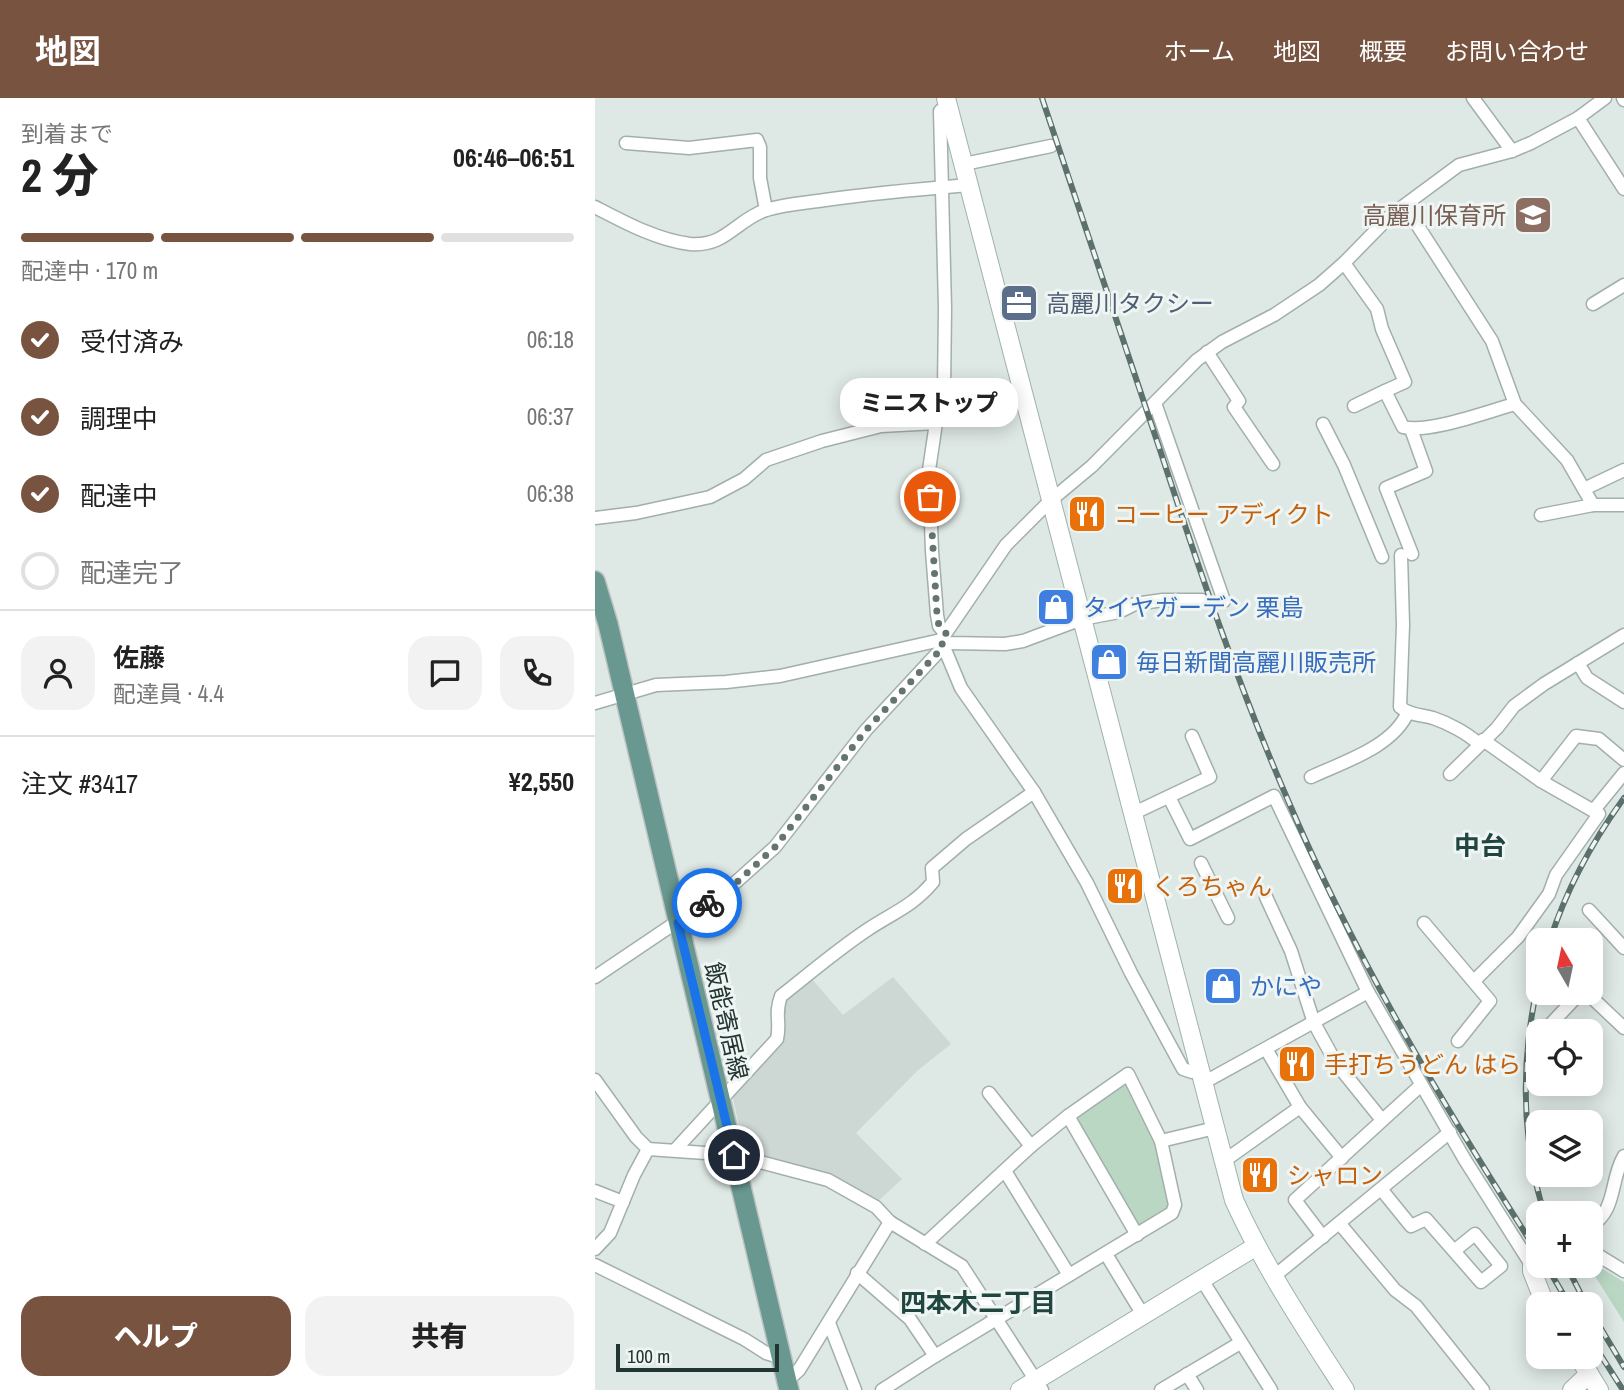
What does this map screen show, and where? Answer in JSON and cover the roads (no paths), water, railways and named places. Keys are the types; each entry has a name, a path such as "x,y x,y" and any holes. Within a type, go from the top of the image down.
{"main road":[{"name":"飯能寄居線","path":"595,581 788,1386"}],"street":[{"path":"1473,98 1512,151"},
{"path":"595,977 736,883 775,847 866,730 943,640 1006,545 1050,501 1092,466 1207,352 1274,315 1319,285 1345,263 1390,216 1459,166 1512,151 1578,118 1605,98"},
{"path":"947,101 1234,1200 1272,1278 1345,1390"},
{"path":"947,101 940,111 944,390 929,470 932,551 939,626 961,688 1034,792 1087,883 1131,973 1183,1069 1202,1077"},
{"path":"1578,118 1624,189"},
{"path":"626,143 689,148 757,140 760,146 760,178 766,210"},
{"path":"964,164 1051,146"},
{"path":"595,207 655,234 689,244 714,243 734,231 750,216 766,210 907,189 969,185"},
{"path":"1405,206 1492,341 1515,404 1567,460 1594,505"},
{"path":"1345,263 1377,309 1382,329 1405,382 1354,406"},
{"path":"1593,304 1624,285"},
{"path":"1207,352 1239,401 1234,407 1273,464"},
{"path":"1385,391 1403,427 1411,429 1430,427 1515,404"},
{"path":"1155,403 1224,601"},
{"path":"595,518 636,513 710,497 744,479 766,460 822,442 881,426 936,424"},
{"path":"1322,424 1344,465 1382,557"},
{"path":"1411,429 1426,471 1386,488 1406,555 1399,702 1403,710 1434,719 1481,742 1599,814 1556,875 1549,894 1509,947 1474,981"},
{"path":"1584,489 1624,470"},
{"path":"1541,515 1594,505 1624,505"},
{"path":"595,702 666,684 726,682 780,676 943,640 949,643 1005,644 1023,641 1082,619 1119,612 1135,604 1163,600 1202,600"},
{"path":"1450,774 1514,706 1624,635"},
{"path":"1578,663 1587,678 1624,702"},
{"path":"1311,777 1373,747 1402,725 1408,712"},
{"path":"1132,814 1210,777 1192,736"},
{"path":"1541,781 1576,736 1599,739 1624,760"},
{"path":"1594,810 1624,773"},
{"path":"675,1150 777,1039 779,1032 776,1010 781,996 869,929 898,913 933,882 932,868 966,839 1034,792"},
{"path":"1169,797 1190,839 1274,796 1367,992 1465,1160 1526,1250"},
{"path":"1201,863 1228,918"},
{"path":"1266,897 1291,951 1314,1023 1336,1063 1383,1120"},
{"path":"1588,910 1624,948"},
{"path":"1424,923 1490,1001 1458,1041"},
{"path":"1202,1077 1266,1049 1367,992"},
{"path":"1556,1019 1570,1005"},
{"path":"1598,1005 1624,1028"},
{"path":"1266,1049 1300,1107 1342,1158"},
{"path":"881,1390 1172,1213 1175,1209 1161,1141 1128,1074 1031,1146 925,1244"},
{"path":"595,1080 636,1137 648,1149 734,1155 828,1180 876,1207 890,1222 962,1266 1039,1385"},
{"path":"1323,1237 1295,1200 1420,1086"},
{"path":"989,1093 1031,1146"},
{"path":"1224,1161 1300,1107"},
{"path":"1068,1116 1137,1235"},
{"path":"1161,1141 1215,1128"},
{"path":"1272,1278 1450,1132"},
{"path":"595,1249 610,1233 648,1149"},
{"path":"1603,1215 1611,1203 1617,1167 1624,1156"},
{"path":"1005,1171 1069,1275"},
{"path":"1381,1189 1411,1226 1426,1219 1454,1251"},
{"path":"595,1191 623,1202"},
{"path":"788,1386 890,1222"},
{"path":"1340,1224 1395,1290 1416,1306 1483,1390"},
{"path":"1020,1390 1039,1385 1143,1315 1255,1247"},
{"path":"1106,1254 1143,1315"},
{"path":"1603,1258 1624,1271"},
{"path":"595,1265 744,1339 766,1353 782,1358"},
{"path":"857,1273 909,1320 936,1356"},
{"path":"1202,1280 1271,1390"},
{"path":"829,1323 855,1390"},
{"path":"1161,1390 1240,1343"},
{"path":"1586,1369 1599,1390"},
{"path":"1187,1374 1197,1390"},
{"path":"1572,1390 1589,1374"}],"railway":[{"path":"1042,98 1205,583 1252,713 1287,798 1313,858 1403,1031 1526,1234"},
{"path":"1554,928 1581,866 1624,798"},
{"path":"1533,1005 1526,1069 1526,1098 1531,1156 1541,1201"},
{"path":"1554,1278 1562,1292"},
{"path":"1573,1278 1580,1292"},
{"path":"1603,1332 1624,1367"},
{"path":"1603,1359 1623,1390"}],"place":[{"name":"高麗川保育所","path":"1533,215"},
{"name":"高麗川タクシー","path":"1019,303"},
{"name":"ミニストップ","path":"930,497"},
{"name":"コーヒー アディクト","path":"1087,514"},
{"name":"タイヤガーデン 栗島","path":"1056,607"},
{"name":"毎日新聞高麗川販売所","path":"1109,662"},
{"name":"くろちゃん","path":"1125,886"},
{"name":"かにや","path":"1223,986"},
{"name":"手打ちうどん はら","path":"1297,1064"},
{"name":"シャロン","path":"1260,1175"}],"district":[{"name":"中台","path":"1480,845"},
{"name":"四本木二丁目","path":"978,1302"}]}
